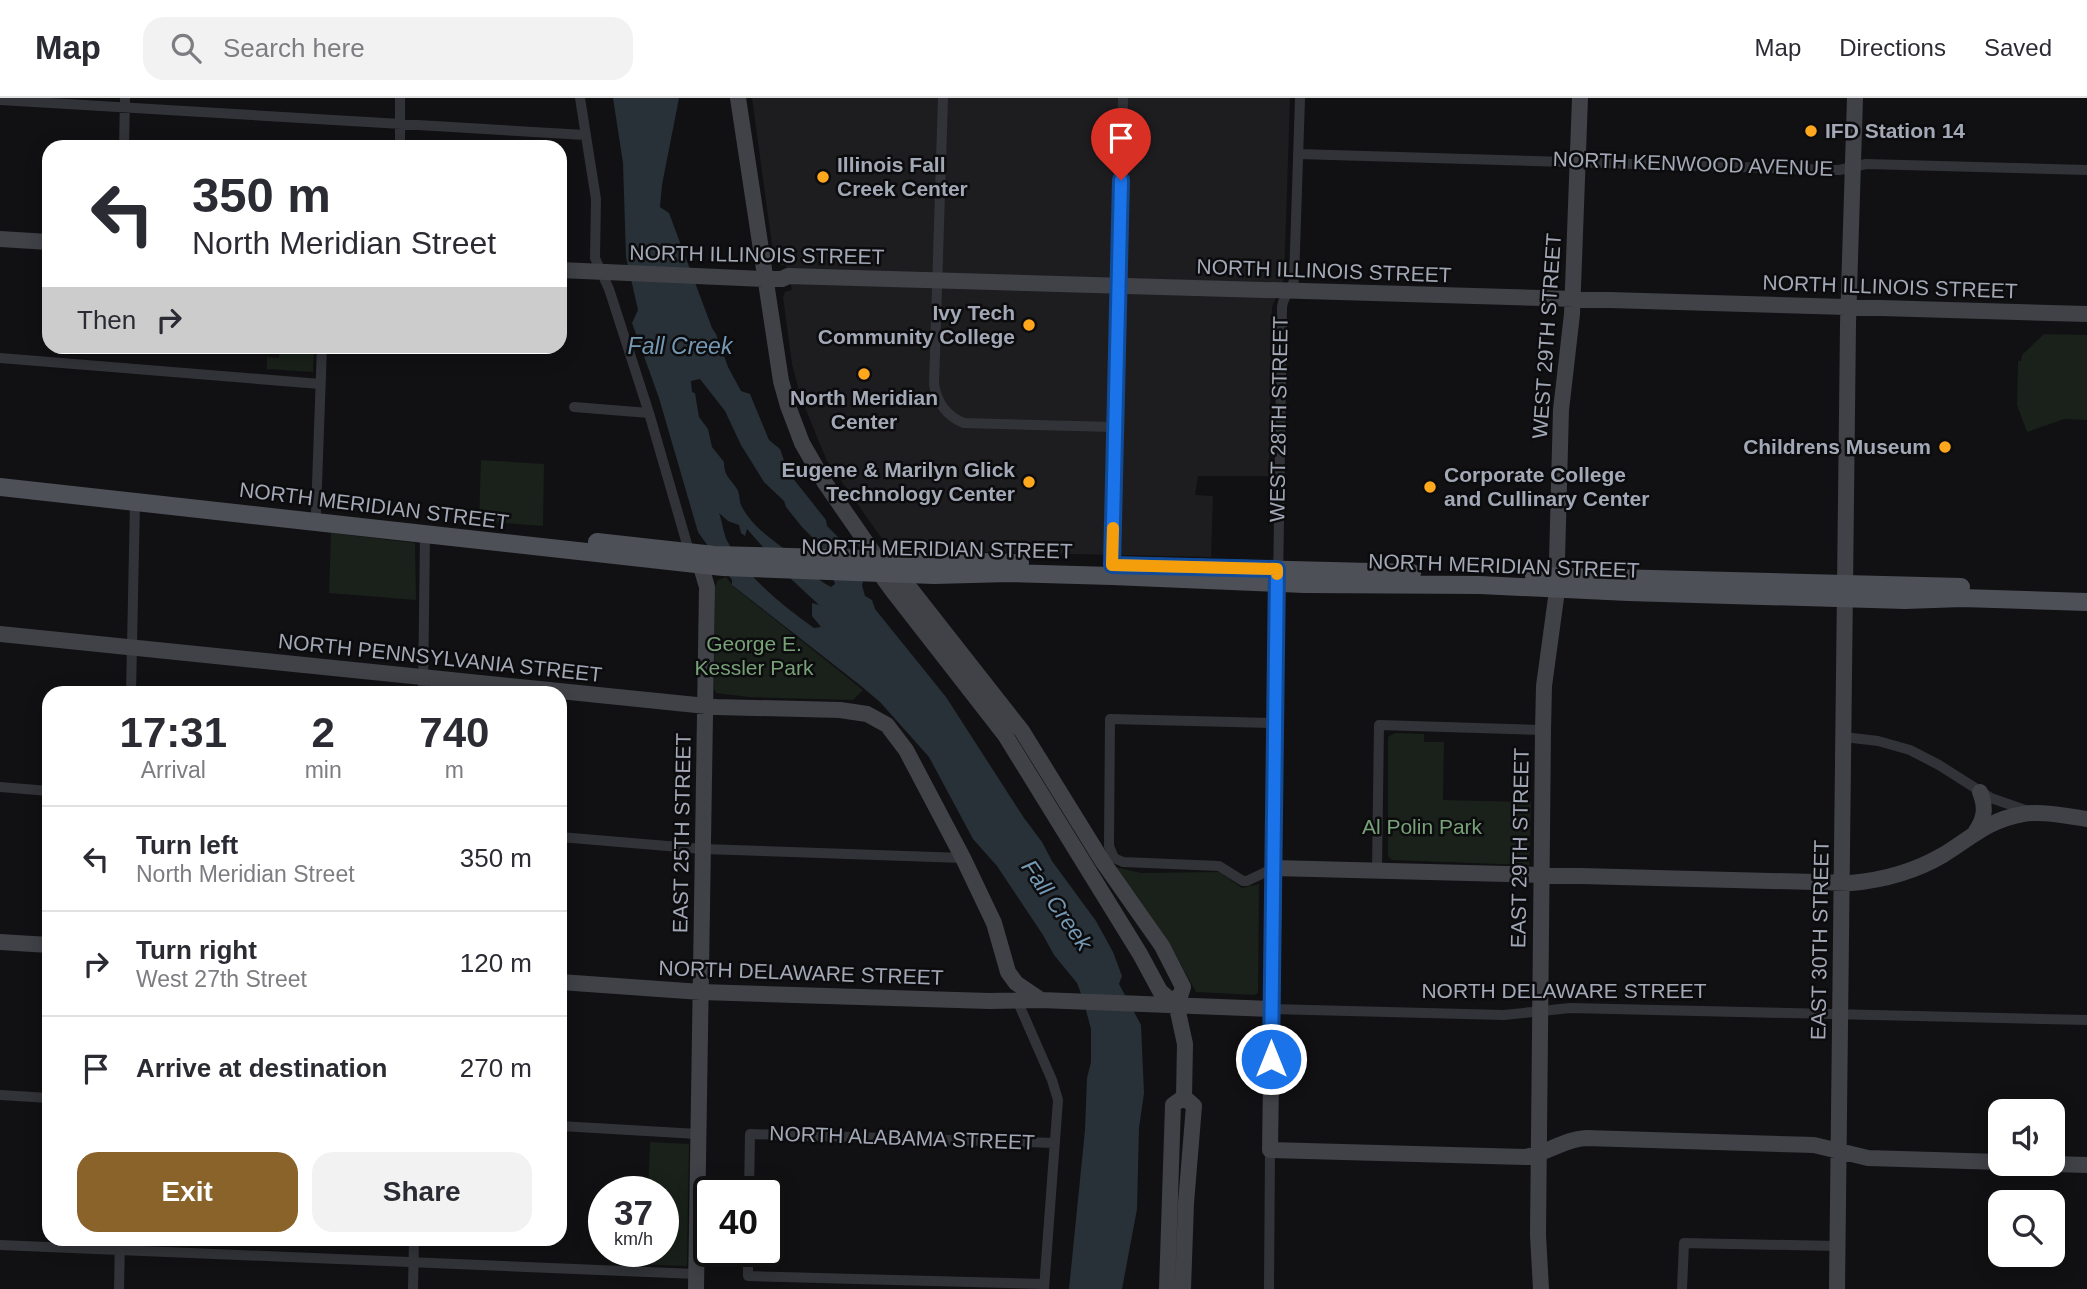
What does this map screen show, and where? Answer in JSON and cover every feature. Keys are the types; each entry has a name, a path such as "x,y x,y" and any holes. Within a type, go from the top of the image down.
{"main road":[{"path":"738,98 781,381 802,443 869,565 1005,735 1160,991 1177,1006"},
{"name":"WEST 29TH STREET","path":"1557,583 1561,410 1573,299 1580,98"},
{"name":"EAST 30TH STREET","path":"1837,1289 1848,307 1855,98"},
{"path":"0,239 42,242"},
{"name":"NORTH ILLINOIS STREET","path":"567,270 765,279 782,279 788,276 2087,314"},
{"name":"NORTH MERIDIAN STREET","path":"0,476 565,541 628,544 706,560"},
{"name":"NORTH MERIDIAN STREET","path":"0,487 425,535 706,560 869,565 1112,565 1277,576"},
{"name":"EAST 25TH STREET","path":"696,1282 706,560"},
{"name":"NORTH MERIDIAN STREET","path":"869,565 898,573 1277,576 1846,591 2087,590"},
{"path":"898,573 1022,731 1103,862 1162,946 1183,987 1177,1006 1186,1051 1184,1097"},
{"name":"EAST 29TH STREET","path":"1541,1289 1538,1250 1538,1154 1543,730 1544,686 1557,583"},
{"name":"NORTH MERIDIAN STREET","path":"1846,591 1906,600 1962,598 2087,601"},
{"name":"NORTH PENNSYLVANIA STREET","path":"0,634 423,685"},
{"name":"NORTH PENNSYLVANIA STREET","path":"567,696 705,706 856,711 876,717 891,729 906,750 963,858"},
{"path":"1976,831 1984,810 1980,792"},
{"path":"1988,1162 1868,1158 1814,1144 1583,1138 1522,1157 1270,1150 1273,868 1842,883 1877,880 1908,872 1943,855 1976,831 2004,819 2034,813 2087,819"},
{"path":"963,858 994,923 1008,972 1016,984 1044,1000"},
{"path":"0,942 42,945"},
{"path":"989,1001 1007,985 1008,972"},
{"name":"NORTH DELAWARE STREET","path":"567,982 701,992 989,1001 1044,1000 1271,1009"},
{"path":"1167,1289 1173,1105 1184,1097"},
{"path":"1183,1289 1186,1203 1194,1106 1184,1097"},
{"path":"2065,1164 2087,1165"}],"street":[{"path":"400,98 400,140"},
{"path":"580,98 596,199 595,258 608,272 609,289 649,413 706,560"},
{"path":"943,98 934,384 938,400 955,419 976,424 1115,427"},
{"path":"1112,565 1123,98"},
{"name":"WEST 28TH STREET","path":"1273,868 1282,301 1294,283 1300,98"},
{"path":"0,100 125,103 585,135"},
{"path":"124,140 125,103"},
{"name":"NORTH KENWOOD AVENUE","path":"1298,154 1839,170 1866,164 2087,170"},
{"path":"316,512 322,354"},
{"path":"0,358 320,384"},
{"path":"574,407 649,413"},
{"path":"131,686 135,502"},
{"path":"423,685 425,535"},
{"path":"1273,868 1247,881 1239,880 1219,866 1123,862 1112,855 1109,846 1110,719 1275,723"},
{"path":"1377,870 1379,725 1543,730"},
{"path":"1844,737 1878,741 1909,750 1939,765 1980,792 2002,803 2034,813"},
{"path":"0,787 42,791"},
{"path":"567,838 703,849 963,858"},
{"path":"748,1267 748,1276 1044,1287 1057,1094 1017,1000"},
{"name":"NORTH DELAWARE STREET","path":"1271,1009 1504,1015 1570,1008 2087,1020"},
{"path":"0,1095 42,1098"},
{"path":"567,1126 698,1134"},
{"name":"NORTH ALABAMA STREET","path":"749,1176 750,1134 1055,1143"},
{"path":"1269,1289 1270,1150"},
{"path":"1682,1289 1684,1243 1837,1246"},
{"path":"0,1245 42,1245"},
{"path":"119,1289 120,1246"},
{"path":"153,1246 696,1282"},
{"path":"413,1289 414,1246"}],"shaded area":[{"name":"Ivy Tech Community College","path":"752,98 1290,98 1284,279 1272,307 1269,476 1198,476 1195,495 1213,496 1211,557 890,550 827,461 801,398 792,364 783,297 785,292 792,290 786,265 774,260"}],"green space":[{"path":"2044,334 2087,335 2087,420 2064,419 2027,432 2017,405 2018,361 2021,361 2022,355"},
{"path":"279,354 314,354 313,372 267,369 267,357 279,358"},
{"path":"481,460 544,464 543,526 479,521"},
{"path":"331,533 415,543 416,600 329,593"},
{"name":"George E. Kessler Park","path":"726,577 734,587 863,690 853,700 749,697 716,693 715,587 718,580"},
{"name":"Al Polin Park","path":"1395,733 1424,734 1424,742 1444,742 1443,800 1531,802 1529,865 1392,860 1388,856 1388,737"},
{"path":"1115,867 1141,873 1219,872 1242,888 1259,884 1258,993 1196,992 1173,950"},
{"path":"650,1142 689,1144 687,1266 679,1266 679,1176 649,1176"}],"water":[{"name":"Fall Creek","path":"613,98 679,98 660,207 669,213 728,367 741,391 750,394 769,440 780,449 788,472 826,520 827,526 851,550 863,582 865,596 872,600 875,609 946,697 1052,861 1096,921 1113,952 1122,976 1119,984 1141,1025 1144,1093 1139,1128 1137,1209 1122,1289 1069,1289 1085,1130 1087,1078 1091,1062 1091,1029 1077,983 1054,955 997,866 973,839 929,757 880,702 732,585 732,580 698,532 659,398 632,323 638,310 626,257 623,163","holes":["700,379 725,411 741,445 764,482 784,501 802,527 820,545 828,558 835,584 831,587 815,577 747,515 741,505 738,491 725,472 724,462 712,447 708,429 699,417 691,381","719,513 728,521 739,525 745,536 747,529 790,578 819,605 812,603 812,616 821,627 814,628 778,601 746,569 727,540"]}],"slow traffic":[{"path":"1113,528 1112,565 1277,569 1277,574"}],"place":[{"name":"IFD Station 14","path":"1811,131"},
{"name":"Illinois Fall Creek Center","path":"823,177"},
{"name":"Ivy Tech Community College","path":"1029,325"},
{"name":"North Meridian Center","path":"864,374"},
{"name":"Childrens Museum","path":"1945,447"},
{"name":"Eugene & Marilyn Glick Technology Center","path":"1029,482"},
{"name":"Corporate College and Cullinary Center","path":"1430,487"}],"route":[{"path":"1121,180 1112,565 1277,569 1271,1059"}]}
